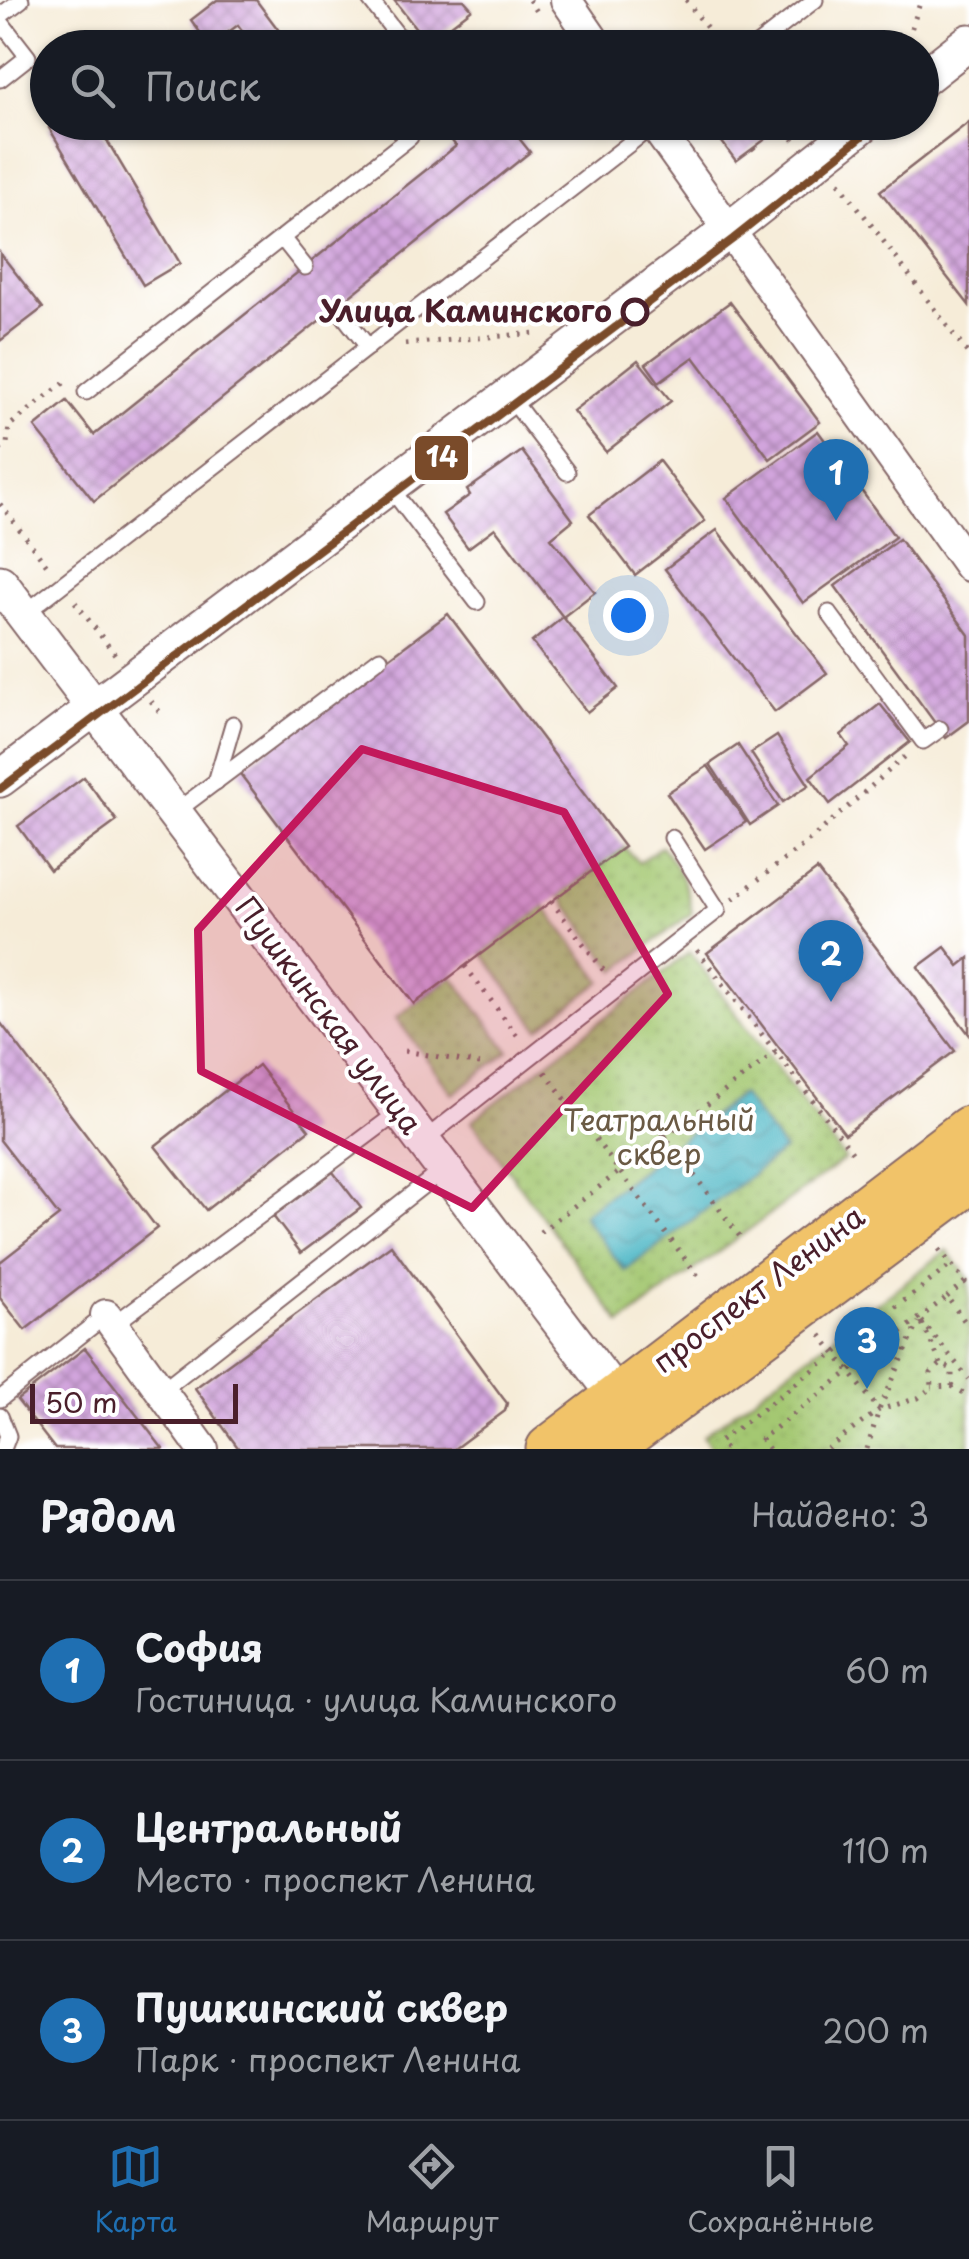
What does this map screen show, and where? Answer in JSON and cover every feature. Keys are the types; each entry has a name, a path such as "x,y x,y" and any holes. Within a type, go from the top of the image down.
{"main road":[{"name":"проспект Ленина","path":"630,1430 969,1130"},
{"name":"проспект Ленина","path":"548,1449 630,1430 969,1181"}],"street":[{"path":"566,0 587,30"},
{"path":"939,66 969,42"},
{"path":"666,140 969,566"},
{"path":"0,779 843,140"},
{"name":"Пушкинская улица","path":"0,583 434,1155 630,1430"},
{"path":"109,1320 203,1449"}],"lane":[{"path":"0,79 28,56 0,18 20,0"},
{"path":"370,0 393,30"},
{"path":"776,30 814,0"},
{"path":"86,392 407,140"},
{"path":"24,614 632,140"},
{"path":"282,238 305,267"},
{"path":"337,307 368,347"},
{"path":"509,396 567,472"},
{"path":"390,486 477,602"},
{"path":"829,613 923,741 940,729"},
{"path":"174,813 380,658"},
{"path":"216,782 233,724"},
{"path":"161,1391 434,1155 514,1070 718,910 672,838"},
{"path":"0,1399 400,1110"},
{"path":"0,1416 8,1436 3,1449"}],"path":[{"path":"686,0 708,30"},
{"path":"912,30 921,0"},
{"path":"837,180 969,356"},
{"path":"368,347 536,334"},
{"path":"0,450 7,444 9,426 64,383 86,392"},
{"path":"0,504 162,716"},
{"path":"718,910 810,840 923,741"},
{"path":"551,902 618,989"},
{"path":"702,956 857,1158"},
{"path":"465,966 698,1276"},
{"path":"406,1051 514,1070"},
{"path":"540,1232 776,1052"},
{"path":"650,1116 744,1242"},
{"path":"770,1449 761,1438 965,1282 937,1247"},
{"path":"725,1449 720,1442 951,1264"},
{"path":"946,1297 966,1323"},
{"path":"920,1319 942,1364 952,1369 952,1386"},
{"path":"920,1319 969,1379"},
{"path":"867,1449 879,1410 920,1319"},
{"path":"821,1335 879,1410"},
{"path":"932,1387 931,1374 942,1364"},
{"path":"828,1449 879,1410 918,1398 932,1387 952,1386"},
{"path":"952,1386 969,1396"}],"highlighted area":[{"path":"362,749 564,812 668,994 472,1208 201,1071 198,930"}],"green space":[{"path":"661,846 681,877 692,913 616,971 559,895 624,847 639,863"},
{"path":"544,906 602,981 539,1029 482,953"},
{"name":"Театральный сквер","path":"690,952 845,1159 621,1324 472,1121"},
{"path":"452,976 509,1051 453,1094 396,1018"},
{"path":"947,1250 969,1279 969,1449 712,1449 703,1436"}],"water":[{"path":"741,1094 784,1150 625,1271 582,1215"}],"building":[{"path":"217,0 256,0 278,30 242,30 238,25 231,30 198,30 191,20"},
{"path":"394,0 464,0 472,9 445,30 417,30"},
{"path":"969,122 969,305 880,191"},
{"path":"56,140 107,140 180,263 143,285"},
{"path":"451,140 520,140 530,152 94,501 35,427 67,401 94,435 456,146"},
{"path":"721,140 764,140 736,161"},
{"path":"0,253 43,308 0,341"},
{"path":"730,302 820,422 770,459 694,357 659,382 646,364"},
{"path":"638,360 671,401 606,452 573,411"},
{"path":"818,431 895,537 803,603 726,498"},
{"path":"522,451 573,520 551,538 595,592 563,617 495,528 468,548 443,514 470,495 467,490"},
{"path":"659,461 705,521 635,575 589,515"},
{"path":"717,530 827,673 775,712 665,569"},
{"path":"899,539 969,635 969,721 946,738 835,586"},
{"path":"448,614 624,847 414,1004 238,771"},
{"path":"563,617 618,688 587,712 532,642"},
{"path":"880,704 910,742 830,804 810,777 849,746 841,735"},
{"path":"777,736 809,785 783,802 751,753"},
{"path":"738,745 778,806 750,825 710,764"},
{"path":"708,766 746,822 705,849 667,793"},
{"path":"84,777 117,821 50,870 18,826"},
{"path":"817,870 955,1051 845,1134 707,953"},
{"path":"945,947 959,966 969,958 969,1034 918,967"},
{"path":"0,1022 157,1228 25,1330 0,1298 0,1262 59,1216 0,1140"},
{"path":"258,1065 309,1130 206,1210 155,1146"},
{"path":"333,1172 361,1208 301,1253 273,1216"},
{"path":"391,1245 507,1403 505,1411 454,1449 239,1449 195,1388"},
{"path":"85,1348 163,1449 55,1449 17,1400"}],"transit line":[{"name":"14","path":"0,789 733,239 857,140"}],"place":[{"name":"Улица Каминского","path":"635,312"},
{"name":"София","path":"836,521"},
{"name":"Центральный","path":"831,1002"},
{"name":"Пушкинский сквер","path":"867,1389"}]}
